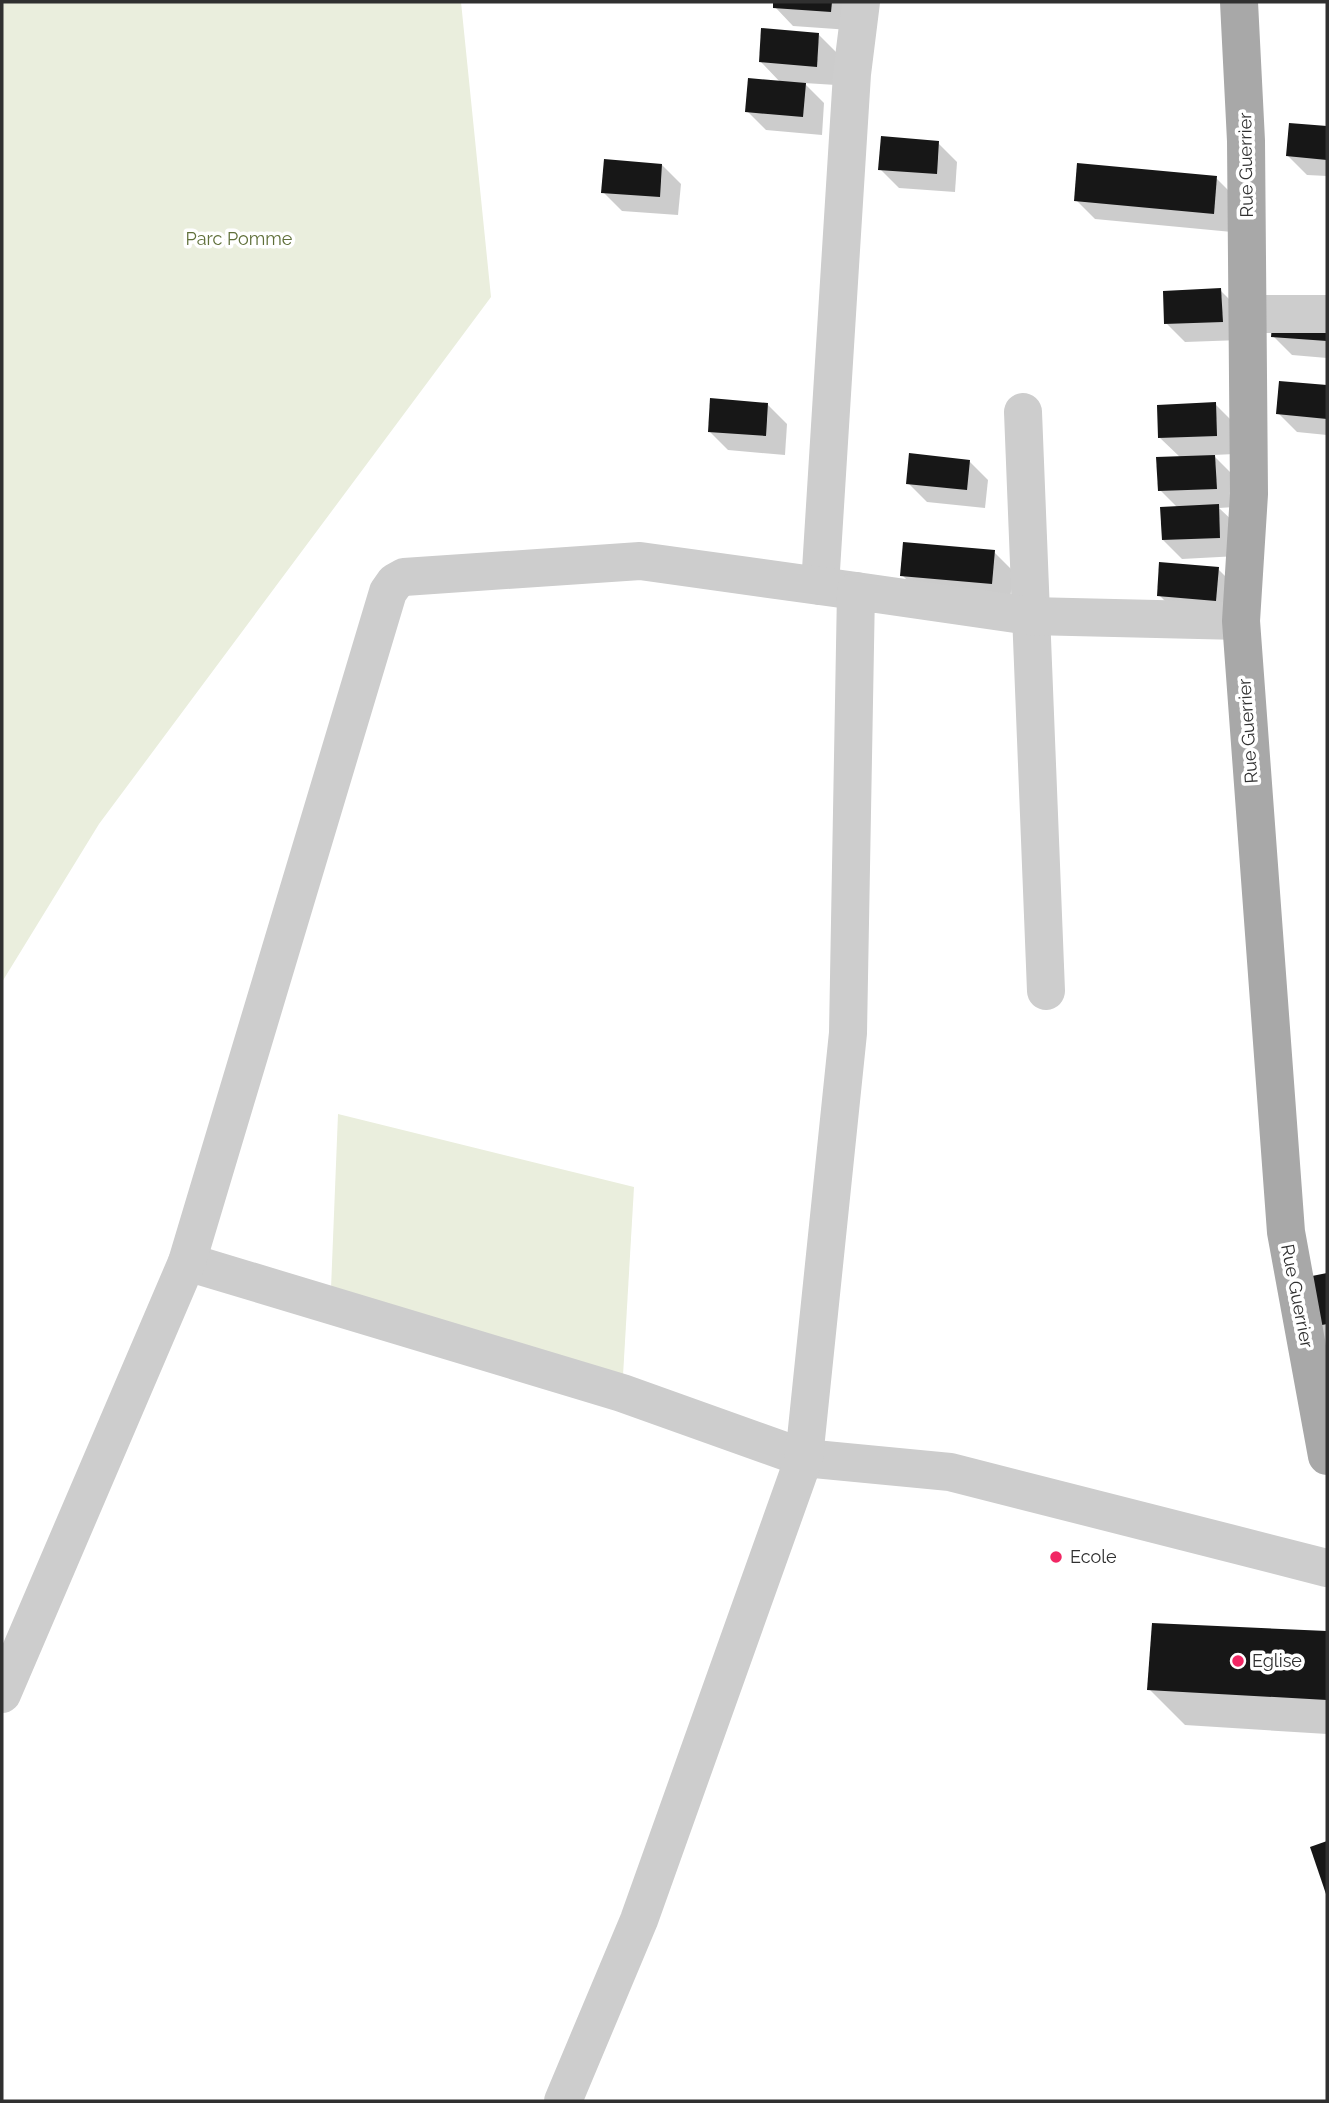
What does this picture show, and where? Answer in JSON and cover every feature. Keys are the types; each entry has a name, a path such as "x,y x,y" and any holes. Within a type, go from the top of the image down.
{"main road":[{"name":"Rue Guerrier","path":"1239,2 1246,141 1249,494 1241,621 1286,1232 1327,1456"}],"street":[{"path":"563,2101 639,1920 804,1458 848,1033 838,588 852,74 862,2"},
{"path":"1248,314 1327,314"},
{"path":"1023,412 1046,991"},
{"path":"2,1694 187,1262 388,592 395,582 404,577 640,561 1030,616 1241,621"},
{"path":"187,1262 622,1393 804,1458 950,1472 1327,1568"}],"green space":[{"name":"Parc Pomme","path":"2,2 461,2 491,297 99,824 2,982"},
{"path":"338,1114 634,1187 622,1393 331,1289"}],"building":[{"path":"773,2 832,2 831,12 773,8"},
{"path":"761,28 819,33 817,67 759,62"},
{"path":"748,78 806,83 803,117 745,112"},
{"path":"1289,123 1327,126 1327,160 1286,156"},
{"path":"881,136 939,141 937,174 878,170"},
{"path":"604,159 662,164 660,197 601,193"},
{"path":"1077,163 1217,176 1214,214 1074,201"},
{"path":"1221,288 1223,322 1164,324 1163,291"},
{"path":"1274,303 1327,307 1327,341 1271,337"},
{"path":"1279,381 1327,385 1327,419 1276,414"},
{"path":"710,398 768,403 766,436 708,432"},
{"path":"1216,402 1217,436 1158,438 1157,405"},
{"path":"909,453 970,460 967,490 906,484"},
{"path":"1215,455 1217,489 1158,491 1156,457"},
{"path":"1219,504 1220,538 1162,540 1160,507"},
{"path":"903,542 995,550 992,584 900,576"},
{"path":"1159,562 1219,567 1216,601 1157,596"},
{"path":"1327,1273 1327,1324 1307,1328 1297,1279"},
{"name":"Eglise","path":"1152,1623 1327,1631 1327,1700 1147,1690"},
{"path":"1327,1841 1327,1897 1310,1847"}],"place":[{"name":"Ecole","path":"1056,1557"},
{"name":"Eglise","path":"1238,1661"}]}
